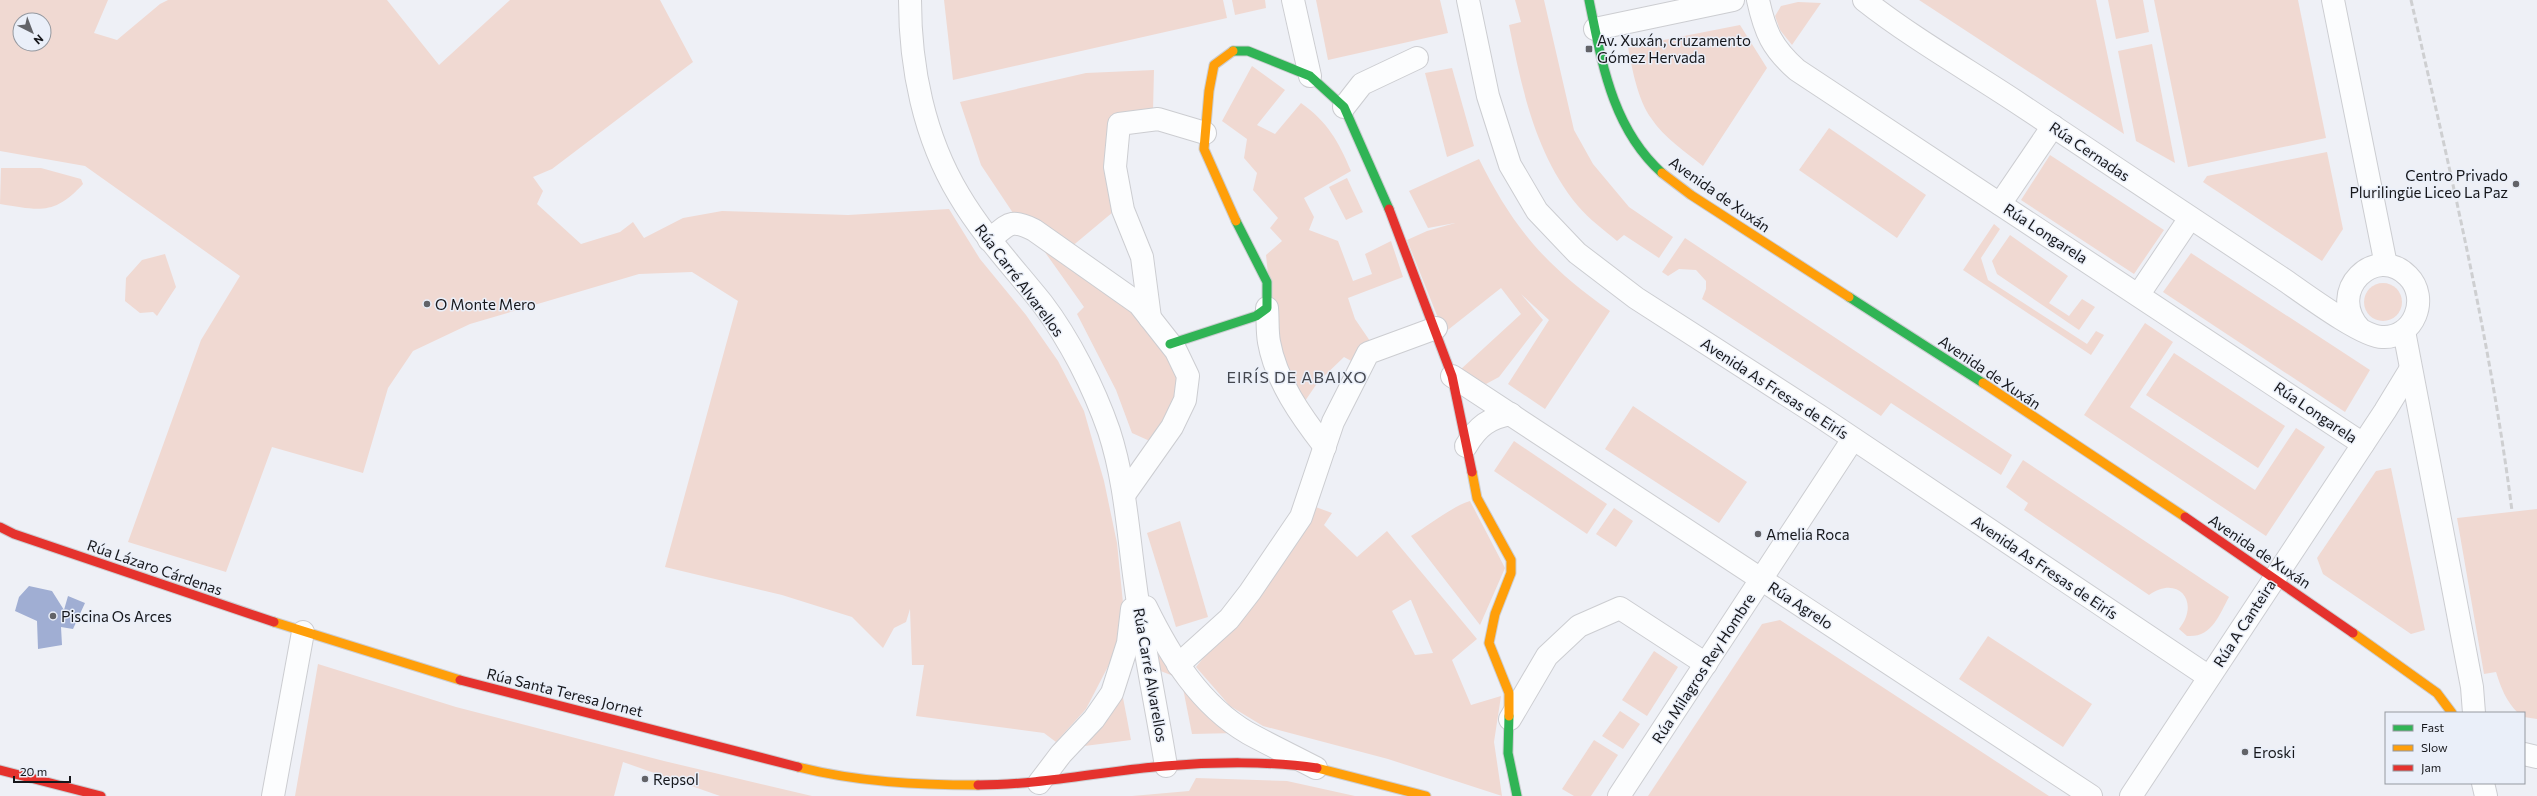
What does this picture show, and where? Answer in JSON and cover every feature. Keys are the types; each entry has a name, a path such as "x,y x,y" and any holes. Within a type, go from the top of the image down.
{"street":[{"name":"Rúa Carré Alvarellos","path":"910,0 913,58 921,102 948,175 959,196 989,240 1043,304 1073,354 1109,432 1124,495 1135,584 1166,766"},
{"path":"1293,0 1310,76"},
{"name":"Avenida As Fresas de Eirís","path":"1468,0 1488,96 1510,165 1537,211 1553,230 1577,253 1636,298 1853,439 2209,677"},
{"name":"Avenida de Xuxán","path":"1589,0 1608,89 1629,136 1648,159 1678,185 2274,577 2437,692 2451,712"},
{"path":"1595,29 1733,0"},
{"name":"Rúa Longarela","path":"1758,0 1764,28 1772,43 1797,70 2139,294 2363,444"},
{"name":"Rúa Cernadas","path":"1864,0 2190,218 2360,329"},
{"path":"2333,0 2386,265"},
{"path":"1324,447 1292,400 1275,365 1269,341 1267,282 1233,215 1204,149 1209,91 1214,65 1230,51 1248,51 1310,76 1344,107 1399,232 1436,328 1452,376 1477,498 1511,560 1511,573 1495,614 1489,643 1509,694 1510,720 1508,753 1517,796"},
{"path":"1344,107 1362,84 1417,58"},
{"path":"1150,318 1142,257 1123,210 1115,167 1119,124 1158,119 1206,133"},
{"path":"2000,204 2052,126"},
{"path":"2139,294 2190,218"},
{"path":"989,240 1011,223 1019,223 1088,266 1139,304 1170,344 1188,376 1185,400 1172,427 1124,495"},
{"path":"2386,265 2406,274 2414,282 2418,292 2417,314 2404,331 2393,336 2381,338 2370,335 2360,329 2349,313 2348,294 2355,280 2366,270 2386,265"},
{"path":"2316,301 2348,294"},
{"path":"1170,344 1256,316 1267,308"},
{"path":"1178,665 1229,618 1250,592 1300,517 1333,422 1368,353 1436,328"},
{"path":"2404,331 2410,370 2472,687 2474,712"},
{"name":"Rúa A Canteira","path":"2131,796 2363,444 2410,370"},
{"name":"Rúa Agrelo","path":"1452,376 2091,796"},
{"path":"1466,446 1475,431 1486,421 1511,414"},
{"name":"Rúa Milagros Rey Hombre","path":"1619,796 1853,439"},
{"name":"Rúa Lázaro Cárdenas","path":"0,527 14,534 303,632"},
{"name":"Rúa Carré Alvarellos","path":"1135,584 1160,635 1178,665 1211,704 1247,732 1316,768"},
{"path":"1040,783 1061,754 1094,719 1112,694 1128,643 1135,584"},
{"path":"1510,720 1547,656 1579,626 1620,608 1706,664"},
{"path":"272,796 303,632"},
{"name":"Rúa Santa Teresa Jornet","path":"303,632 501,691 823,773 913,785 1016,785 1166,766 1238,763 1316,768 1426,796"},
{"path":"2472,687 2485,712"},
{"path":"2525,754 2537,757"},
{"path":"0,770 101,796"},
{"path":"2483,784 2486,796"}],"shaded area":[{"path":"0,0 108,0 94,33 117,40 160,4 168,0 387,0 439,65 510,0 660,0 693,62 552,169 533,177 543,191 537,204 581,244 620,232 633,222 644,238 683,218 722,211 848,215 949,209 980,259 1026,315 1058,361 1084,411 1104,481 1117,543 1123,603 1115,653 1086,709 1056,742 1044,733 916,716 924,665 912,665 910,609 906,622 894,628 883,648 852,617 782,595 665,567 738,301 692,272 639,274 470,324 413,351 388,388 363,473 272,447 226,572 128,542 201,340 240,276 85,166 0,151"},
{"path":"944,0 1223,0 1227,18 953,80"},
{"path":"1232,0 1265,0 1266,8 1235,15"},
{"path":"1316,0 1440,0 1448,33 1328,60"},
{"path":"1515,0 1544,0 1574,130 1593,164 1629,207 1673,237 1659,258 1624,235 1617,241 1597,224 1578,206 1563,186 1551,165 1532,120 1519,73 1509,25 1521,22"},
{"path":"1919,0 2096,0 2124,134"},
{"path":"2108,0 2143,0 2149,32 2116,39"},
{"path":"2154,0 2298,0 2326,138 2188,167"},
{"path":"1798,2 1821,3 1792,45 1780,30 1775,16 1781,6"},
{"path":"1740,25 1767,68 1703,166 1662,132 1646,111 1639,93 1628,47"},
{"path":"2152,44 2175,163 2136,141 2118,51"},
{"path":"1252,66 1285,90 1257,125 1275,134 1301,103 1318,117 1337,141 1351,171 1304,198 1314,217 1309,230 1338,241 1353,281 1372,274 1365,254 1391,241 1403,277 1348,298 1355,319 1370,341 1355,363 1344,357 1318,382 1305,401 1275,343 1266,255 1282,241 1270,228 1278,218 1253,190 1257,173 1244,158 1247,139 1222,121"},
{"path":"1452,68 1474,146 1447,157 1425,73"},
{"path":"1154,70 1153,111 1114,120 1119,207 1070,248 1013,213 981,165 960,102 1086,73"},
{"path":"1829,128 1926,195 1897,238 1799,170"},
{"path":"2327,152 2343,229 2322,261 2203,182 2207,176"},
{"path":"2050,155 2164,230 2134,274 2021,200"},
{"path":"1479,159 1505,206 1533,244 1567,278 1610,311 1545,409 1508,384 1549,320 1521,294 1543,320 1499,377 1486,384 1460,370 1521,314 1501,288 1444,333 1407,240 1427,231 1455,223 1428,228 1409,191"},
{"path":"1,168 41,168 81,179 83,184 73,194 54,206 36,209 0,204"},
{"path":"1347,178 1363,212 1346,220 1329,187"},
{"path":"1994,224 2000,229 1981,258 1988,280 2087,344 2096,331 2104,335 2091,355 1963,270"},
{"path":"2010,235 2068,276 2049,303 2069,316 2082,299 2095,307 2079,330 1997,274 1992,261"},
{"path":"1685,238 2012,455 2001,475 1891,403 1881,416 1702,299 1706,289 1706,281 1696,270 1679,269 1668,276 1662,272"},
{"path":"1037,241 1132,309 1177,368 1178,399 1152,442 1132,433 1116,390 1077,314 1084,307"},
{"path":"2191,253 2370,370 2345,412 2163,292"},
{"path":"165,254 176,287 157,316 153,312 140,313 125,301 126,278 142,260"},
{"path":"2379,283 2387,283 2397,288 2401,295 2401,309 2397,316 2387,321 2379,321 2369,316 2367,313 2364,306 2364,298 2369,288 2372,286"},
{"path":"2145,323 2173,342 2130,407 2255,490 2296,428 2325,447 2266,536 2084,415"},
{"path":"2174,353 2285,426 2258,468 2146,395"},
{"path":"1633,406 1747,482 1719,523 1605,449"},
{"path":"1514,441 1607,504 1587,534 1494,471"},
{"path":"2023,460 2229,597 2214,624 2203,633 2196,636 2187,636 2179,629 2185,619 2188,609 2187,601 2183,594 2177,589 2160,589 2149,595 2024,510 2028,503 2006,487"},
{"path":"2391,468 2425,630 2411,634 2323,574 2317,558 2376,471"},
{"path":"1470,501 1505,568 1480,625 1411,536 1448,512"},
{"path":"1313,506 1332,513 1324,525 1357,557 1387,531 1477,639 1452,660 1471,705 1501,696 1494,742 1502,796 1388,759 1263,726 1230,706 1196,667 1246,605","holes":["1411,600 1433,653 1415,655 1392,611"]},
{"path":"1614,508 1633,521 1616,547 1596,534"},
{"path":"2537,509 2537,719 2525,717 2525,712 2517,712 2510,704 2504,694 2496,672 2484,674 2457,518"},
{"path":"1180,521 1208,617 1176,627 1147,533"},
{"path":"1780,620 2049,796 1648,796 1762,624"},
{"path":"1988,636 2092,704 2063,747 1959,679"},
{"path":"1155,644 1176,677 1158,670"},
{"path":"1654,651 1678,667 1647,716 1622,700"},
{"path":"318,664 456,707 664,761 812,796 720,796 623,762 614,796 295,796"},
{"path":"1182,683 1236,733 1192,734"},
{"path":"1121,687 1131,740 1077,747"},
{"path":"1620,711 1640,724 1623,749 1602,736"},
{"path":"1594,740 1618,755 1591,796 1574,796 1562,789"},
{"path":"1196,778 1287,781 1355,796 1132,796 1189,791"}],"water":[{"name":"Piscina Os Arces","path":"29,586 52,591 64,610 68,596 85,603 73,629 61,627 62,645 38,649 37,621 15,611 19,597"}],"railway":[{"path":"2411,0 2481,318 2503,446 2512,511"}],"traffic: fast":[{"path":"1589,0 1605,71 1620,115 1631,136 1645,155 1662,173"},
{"path":"1233,51 1248,51 1310,76 1344,107 1389,209"},
{"path":"1170,344 1256,316 1267,308 1267,282 1236,221"},
{"path":"1849,297 1983,383"},
{"path":"1509,716 1508,753 1517,796"}],"traffic: slow":[{"path":"1233,51 1214,65 1209,91 1204,149 1236,221"},
{"path":"1662,173 1691,195 1849,297"},
{"path":"1983,383 2185,517"},
{"path":"1472,472 1477,498 1511,560 1511,573 1495,614 1489,643 1509,693 1509,716"},
{"path":"274,622 460,680"},
{"path":"2353,633 2437,693 2451,712"},
{"path":"798,767 843,776 888,782 978,785"},
{"path":"1317,768 1426,796"}],"traffic: jam":[{"path":"1389,209 1452,376 1472,472"},
{"path":"2185,517 2353,633"},
{"path":"0,527 14,534 274,622"},
{"path":"460,680 798,767"},
{"path":"978,785 1025,783 1142,768 1202,764 1261,763 1317,768"},
{"path":"0,770 101,796"}],"place":[{"name":"Av. Xuxán, cruzamento Gómez Hervada","path":"1589,49"},
{"name":"Centro Privado Plurilingüe Liceo La Paz","path":"2516,184"},
{"name":"O Monte Mero","path":"427,304"},
{"name":"Amelia Roca","path":"1758,534"},
{"name":"Piscina Os Arces","path":"53,616"},
{"name":"Eroski","path":"2245,752"},
{"name":"Repsol","path":"645,779"}],"district":[{"name":"EIRÍS DE ABAIXO","path":"1297,376"}]}
